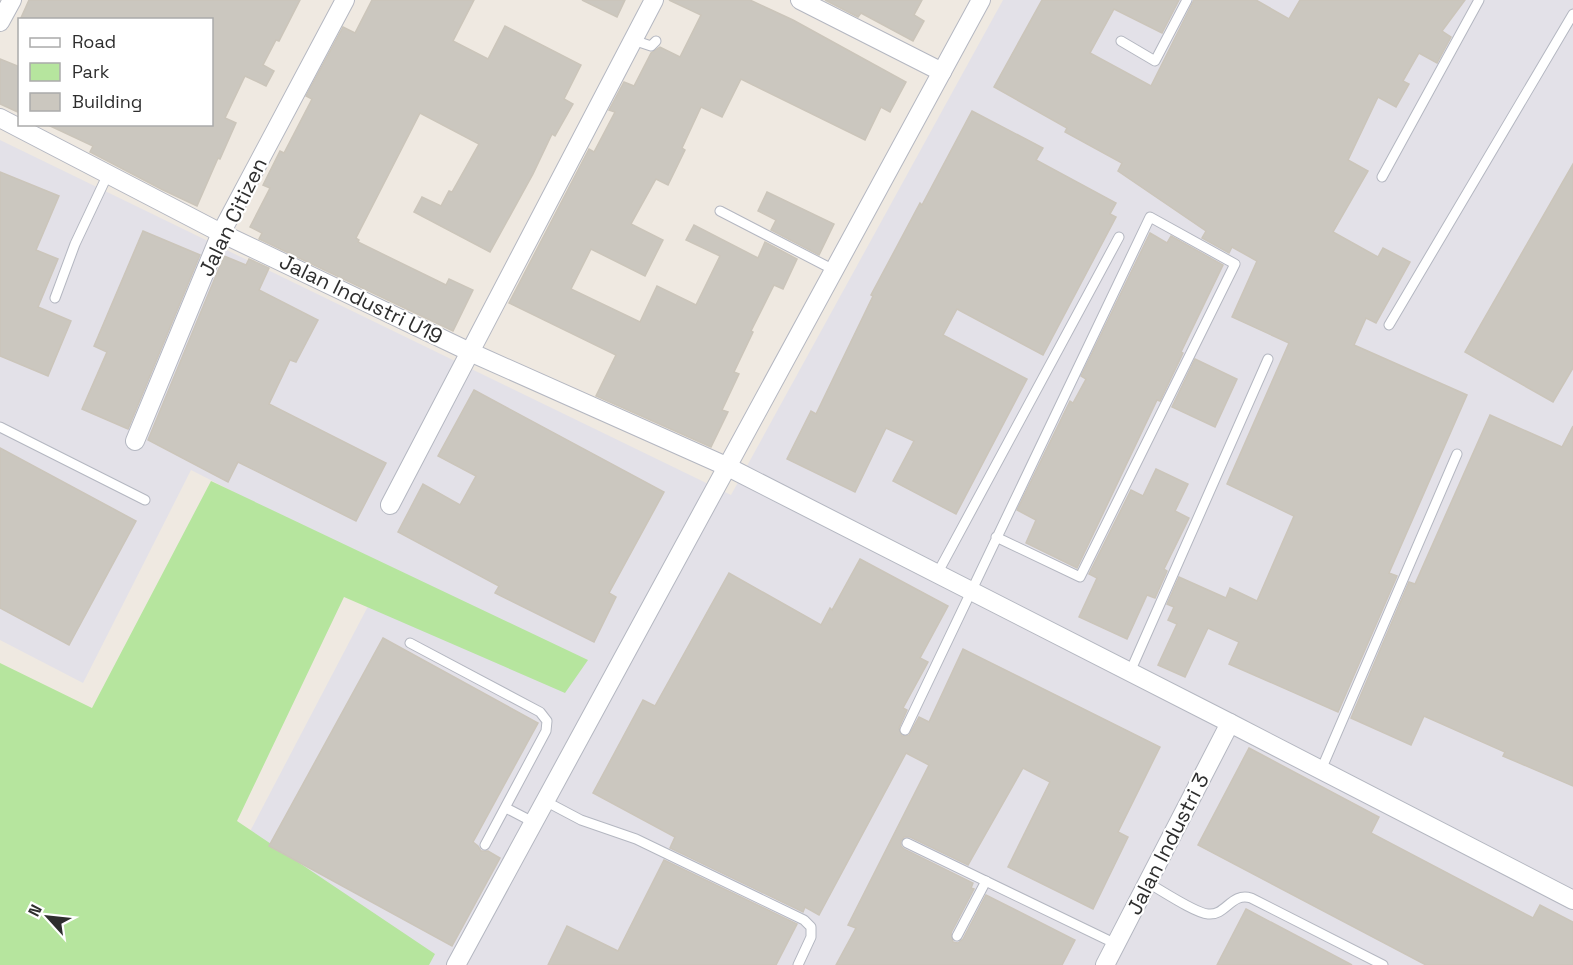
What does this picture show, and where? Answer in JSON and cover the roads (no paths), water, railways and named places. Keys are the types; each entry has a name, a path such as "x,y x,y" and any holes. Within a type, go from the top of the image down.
{"street":[{"path":"0,22 12,0"},
{"name":"Jalan Citizen","path":"135,441 221,233 345,0"},
{"path":"390,505 654,0"},
{"path":"800,0 942,72"},
{"path":"456,965 981,0"},
{"name":"Jalan Industri U19","path":"0,118 221,233 470,352 728,468 1573,900"},
{"name":"Jalan Industri 3","path":"1105,965 1230,723"}],"lane":[{"path":"1120,41 1155,61 1187,0"},
{"path":"1382,177 1479,0"},
{"path":"1389,325 1573,14"},
{"path":"633,40 651,46 656,41"},
{"path":"55,298 75,244 108,174"},
{"path":"720,211 834,270"},
{"path":"904,730 970,591 1150,217 1235,264 1080,577 996,537"},
{"path":"938,574 1119,237"},
{"path":"1130,672 1268,359"},
{"path":"0,427 145,500"},
{"path":"1321,770 1457,454"},
{"path":"410,643 544,716 547,720 546,731 485,845"},
{"path":"545,801 581,820 636,839 804,920 811,927 811,937 798,965"},
{"path":"506,808 533,822"},
{"path":"907,843 1116,944"},
{"path":"957,936 986,881"},
{"path":"1148,883 1210,915 1238,898 1244,896 1251,898 1383,965"}]}
